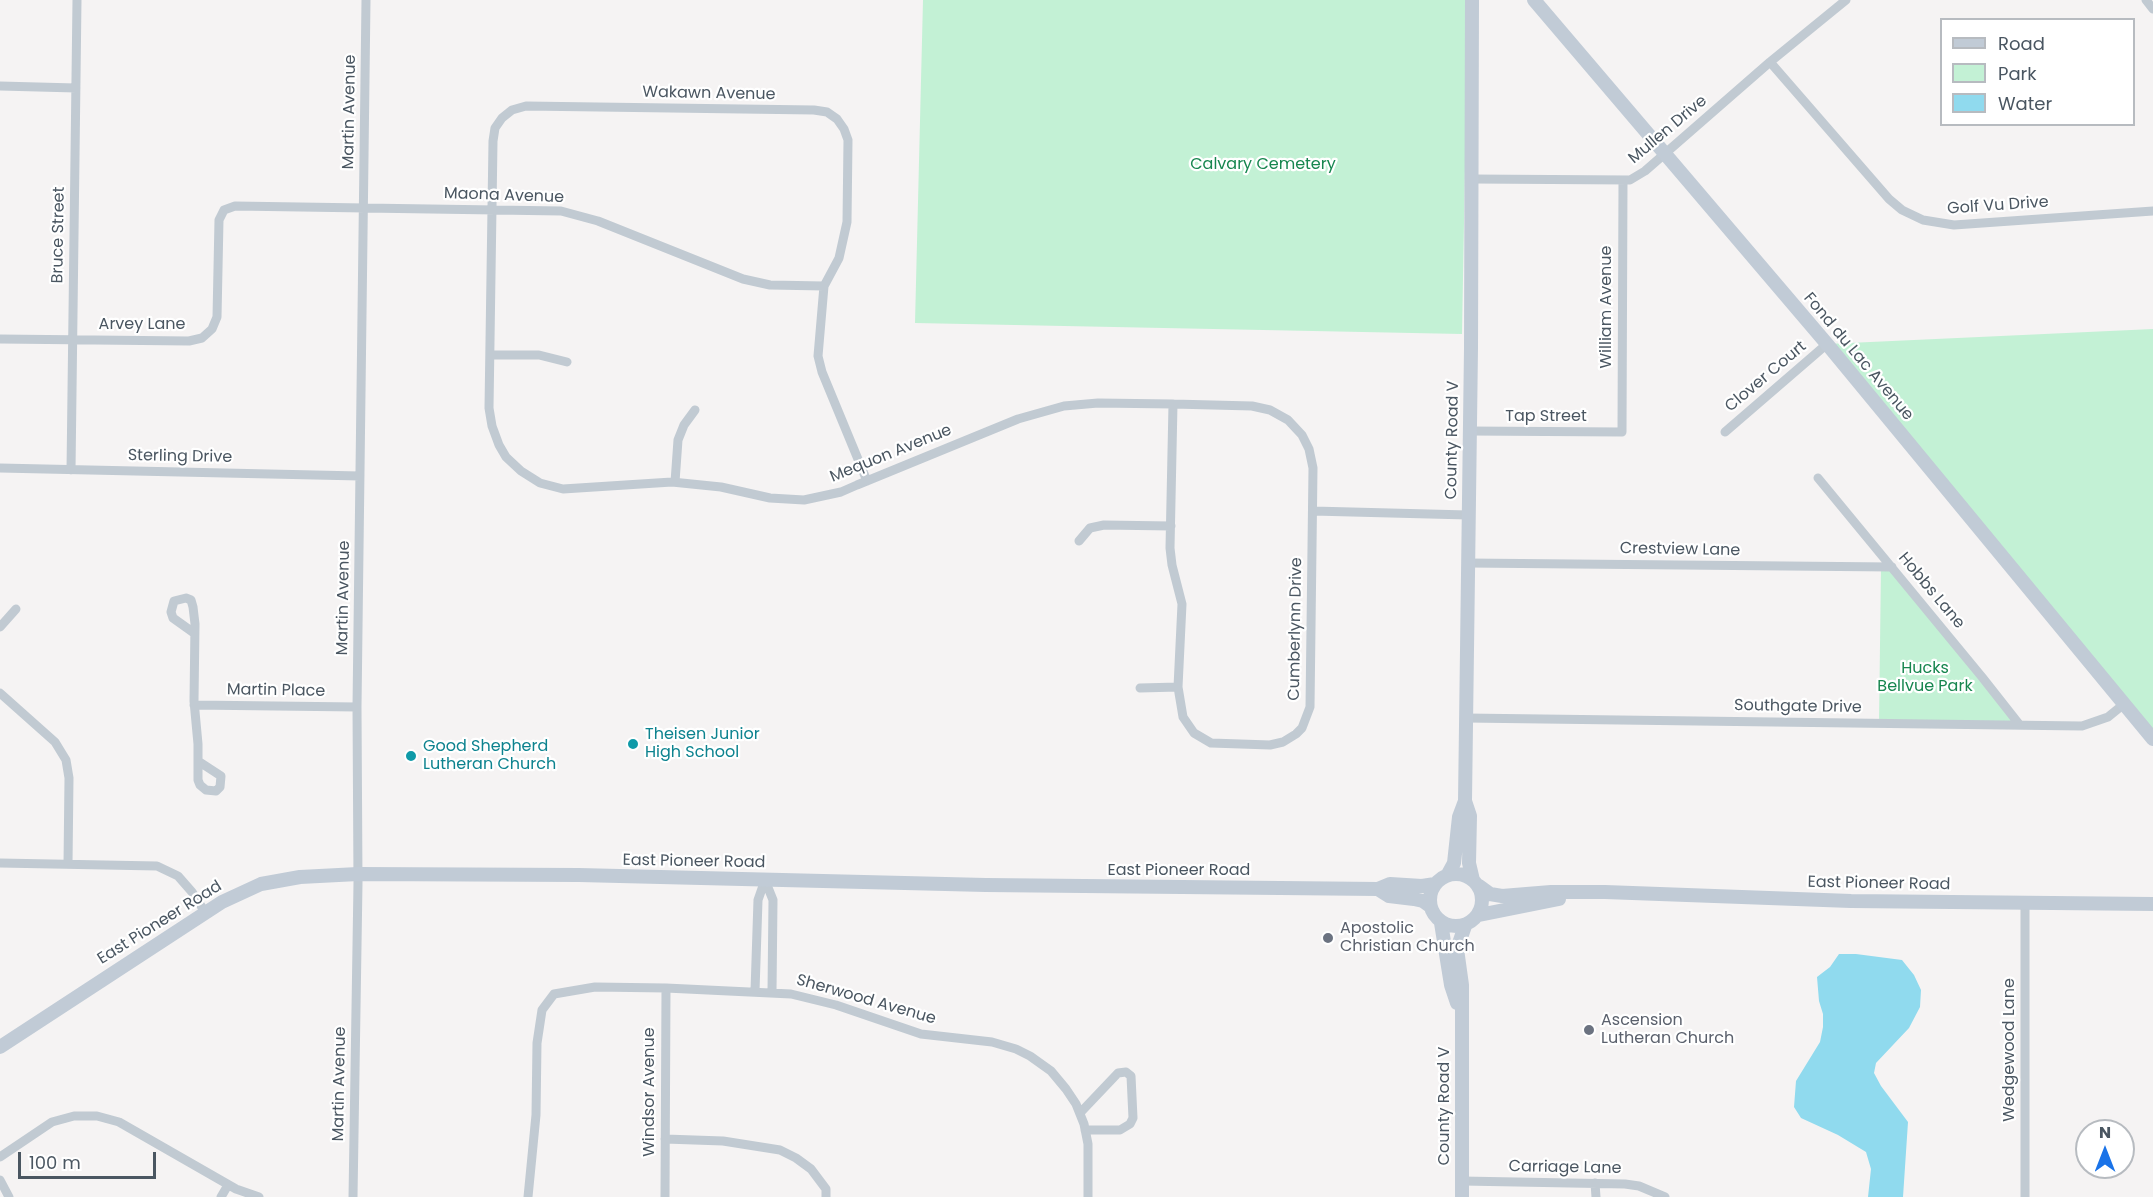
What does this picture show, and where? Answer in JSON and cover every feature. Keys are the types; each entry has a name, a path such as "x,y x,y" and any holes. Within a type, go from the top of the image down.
{"main road":[{"name":"County Road V","path":"1472,0 1465,801 1470,816 1469,863 1476,883"},
{"name":"Fond du Lac Avenue","path":"1534,0 1827,344 2153,739"},
{"path":"1378,889 1390,884 1422,886 1435,884 1448,874 1454,862 1460,817 1465,801"},
{"name":"East Pioneer Road","path":"0,1047 205,912 242,891 261,884 300,877 358,874 579,875 1113,887 1378,889 1389,896 1423,901 1430,906"},
{"path":"1448,874 1467,876 1490,894 1502,896 1551,892 1605,892"},
{"path":"1435,884 1430,906 1434,915 1441,923 1465,926 1479,915 1483,900 1476,883"},
{"name":"East Pioneer Road","path":"1605,892 1851,901 2153,904"},
{"path":"1479,915 1605,892"},
{"name":"County Road V","path":"1441,923 1451,985 1461,1014"},
{"name":"County Road V","path":"1462,1197 1462,985 1458,946 1465,926"}],"street":[{"name":"Bruce Street","path":"71,470 77,0"},
{"name":"Martin Avenue","path":"353,1197 366,0"},
{"name":"Mullen Drive","path":"1472,179 1630,180 1645,171 1770,62 1846,0"},
{"path":"2146,0 2153,9"},
{"name":"Golf Vu Drive","path":"1770,62 1888,199 1902,210 1923,220 1954,225 2153,211"},
{"path":"0,86 76,88"},
{"name":"Wakawn Avenue","path":"492,209 494,132 502,118 518,108 822,111 833,116 840,123 847,135 848,145 845,232 839,258 825,286"},
{"name":"William Avenue","path":"1622,432 1623,181"},
{"name":"Maona Avenue","path":"218,226 221,214 233,207 543,210 570,213 598,221 743,279 770,285 825,286"},
{"name":"Mequon Avenue","path":"492,209 489,408 493,431 506,457 528,476 549,486 568,489 675,482 721,487 770,498 797,500 829,495 1018,419 1052,408 1098,403 1257,406 1276,412 1288,420 1302,435 1313,468 1313,511"},
{"name":"Arvey Lane","path":"0,339 189,341 206,335 214,325 217,315 218,226"},
{"path":"825,286 818,350 819,365 867,481"},
{"name":"Clover Court","path":"1725,432 1827,344"},
{"path":"490,355 539,355 567,362"},
{"name":"Cumberlynn Drive","path":"1173,404 1172,565 1182,604 1178,687 1182,712 1187,724 1199,737 1211,743 1276,744 1291,738 1302,728 1307,718 1310,703 1313,511"},
{"path":"675,482 678,440 684,425 695,410"},
{"name":"Tap Street","path":"1469,431 1622,432"},
{"name":"Sterling Drive","path":"0,468 360,476"},
{"name":"Hobbs Lane","path":"1818,478 2019,724"},
{"path":"1313,511 1468,515"},
{"path":"1079,541 1090,528 1104,525 1171,526"},
{"name":"Crestview Lane","path":"1468,563 1892,567"},
{"path":"0,627 16,609"},
{"path":"194,633 194,705 198,761"},
{"path":"1140,687 1178,687"},
{"path":"0,693 55,742 66,760 69,778 68,864"},
{"name":"Southgate Drive","path":"1466,718 2082,726 2108,717 2124,704"},
{"name":"Martin Place","path":"194,705 357,707"},
{"path":"0,863 163,868 184,882 205,912"},
{"path":"755,991 758,900 765,880"},
{"path":"765,880 773,900 772,992"},
{"name":"Wedgewood Lane","path":"2025,903 2025,1197"},
{"name":"Sherwood Avenue","path":"528,1197 536,1115 539,1023 546,1003 554,994 595,987 772,992 816,999 921,1034 992,1042 1016,1049 1037,1061 1056,1077 1080,1113 1089,1152 1088,1197"},
{"name":"Windsor Avenue","path":"665,1197 666,988"},
{"path":"1080,1113 1118,1073 1126,1072 1131,1076 1133,1118 1130,1124 1120,1130 1085,1130"},
{"path":"0,1157 52,1122 74,1116 97,1116 124,1125 228,1185 259,1197"},
{"path":"665,1139 733,1142 780,1150 811,1169 826,1189 826,1197"},
{"path":"0,1180 9,1197"},
{"name":"Carriage Lane","path":"1462,1181 1640,1186 1665,1197"},
{"path":"1595,1183 1596,1197"},
{"path":"221,1197 228,1185"}],"green space":[{"name":"Calvary Cemetery","path":"923,0 1468,0 1462,334 915,323"},
{"path":"2153,329 2153,739 1827,344"},
{"name":"Hucks Bellvue Park","path":"1881,567 1892,567 2019,724 1879,723"}],"water":[{"path":"1839,954 1902,960 1914,975 1921,990 1920,1007 1909,1028 1876,1063 1874,1073 1908,1122 1903,1197 1868,1197 1871,1169 1866,1152 1838,1135 1801,1118 1794,1107 1796,1081 1820,1042 1823,1027 1817,977 1830,967"}],"place":[{"name":"Theisen Junior High School","path":"633,744"},
{"name":"Good Shepherd Lutheran Church","path":"411,756"},
{"name":"Apostolic Christian Church","path":"1328,938"},
{"name":"Ascension Lutheran Church","path":"1589,1030"}]}
